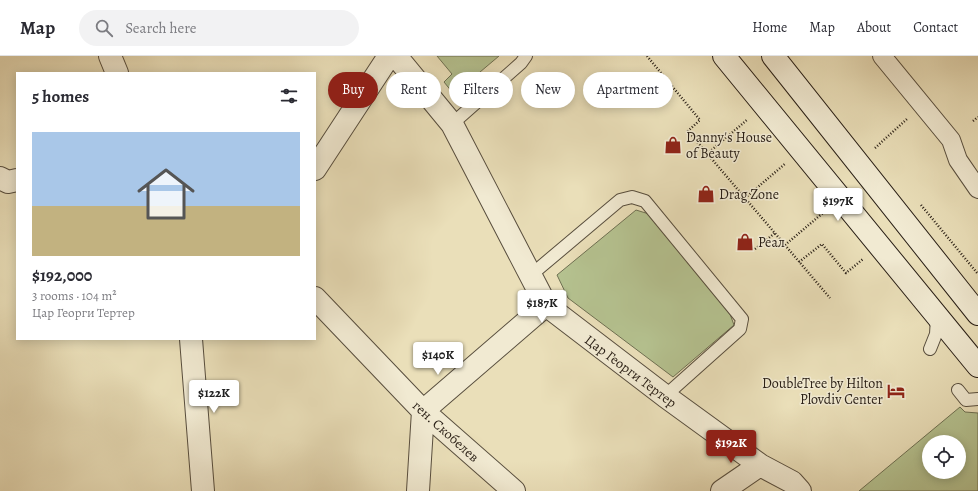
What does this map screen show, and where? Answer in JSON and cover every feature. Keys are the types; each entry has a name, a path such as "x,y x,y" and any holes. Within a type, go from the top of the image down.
{"street":[{"path":"110,56 117,72"},
{"path":"316,167 389,56"},
{"name":"Цар Георги Тертер","path":"396,56 452,124 546,305 665,396 760,465 792,482 800,491"},
{"path":"724,56 978,366"},
{"path":"773,56 978,314"},
{"path":"882,56 950,140 958,160 978,189"},
{"path":"0,178 8,182 16,180"},
{"name":"ген. Скобелев","path":"316,299 423,411 514,491"},
{"path":"418,491 423,411 546,305"},
{"path":"191,340 203,491"},
{"path":"722,491 760,465"}],"lane":[{"path":"452,124 521,63 526,56"},
{"path":"531,275 620,200 632,197 645,201 742,319 740,329 665,396"},
{"path":"930,349 936,334 937,316"},
{"path":"958,390 966,400 978,399"}],"path":[{"path":"647,56 700,120 688,130 830,298"},
{"path":"875,148 922,106"},
{"path":"973,121 978,117"},
{"path":"708,154 749,119"},
{"path":"745,198 776,172"},
{"path":"785,245 814,221"},
{"path":"755,249 775,233"},
{"path":"799,262 822,244 846,273 864,258"}],"green space":[{"path":"437,56 499,56 480,72 450,72"},
{"path":"449,77 449,88 444,82"},
{"path":"636,210 649,214 730,314 734,325 673,377 568,298 557,275"},
{"path":"960,407 965,412 978,413 978,491 859,491 922,439 922,479 966,479 966,435 926,435"}],"place":[{"name":"Danny's House of Beauty","path":"673,145"},
{"name":"Drag Zone","path":"706,194"},
{"name":"Реал","path":"745,242"},
{"name":"DoubleTree by Hilton Plovdiv Center","path":"896,391"}]}
